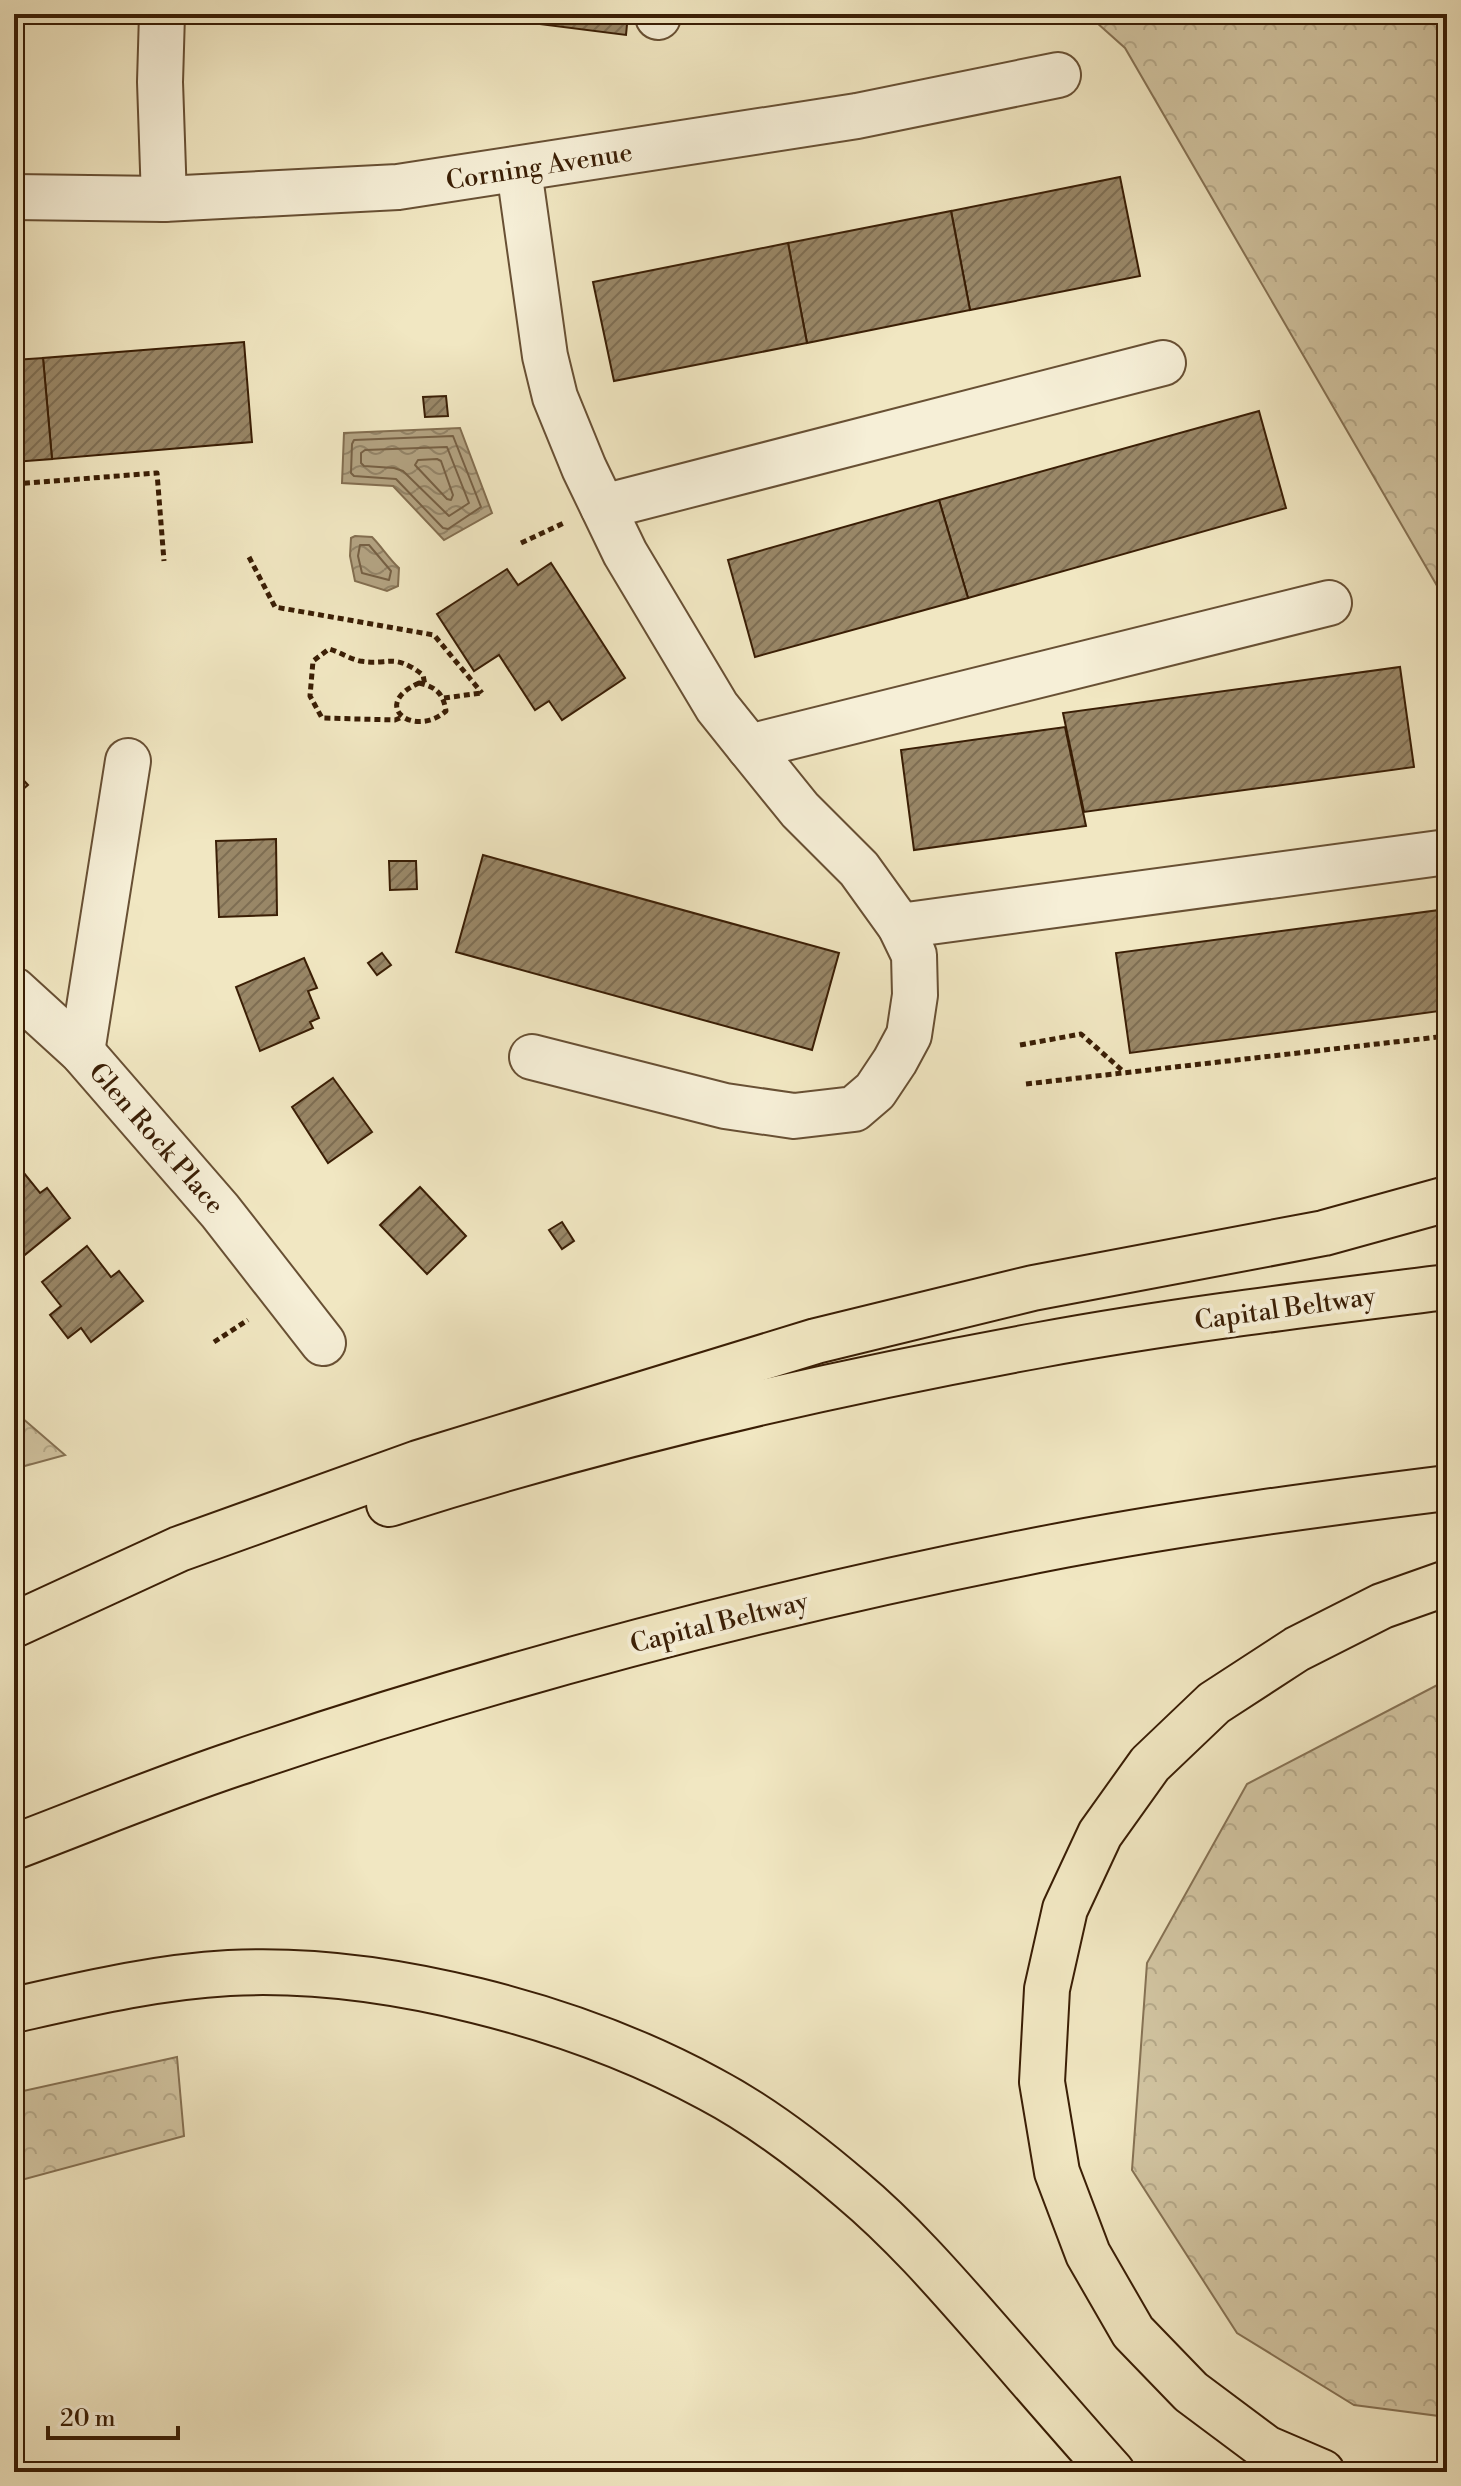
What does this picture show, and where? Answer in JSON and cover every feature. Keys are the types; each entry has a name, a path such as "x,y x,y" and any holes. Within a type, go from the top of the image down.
{"highway":[{"path":"14,1625 179,1549 403,1468 816,1341 1033,1288 1324,1233 1447,1199"},
{"name":"Capital Beltway","path":"14,1631 244,1550 426,1492 624,1436 824,1389 1041,1345 1252,1311 1447,1287"},
{"name":"Capital Beltway","path":"14,1847 235,1763 479,1686 677,1632 855,1588 1067,1544 1269,1510 1447,1488"},
{"path":"1322,2472 1266,2448 1191,2392 1133,2332 1096,2267 1057,2172 1042,2082 1047,1989 1065,1909 1100,1834 1150,1764 1214,1703 1297,1649 1382,1606 1447,1583"},
{"path":"14,2010 144,1982 230,1973 315,1974 412,1988 517,2010 621,2047 711,2089 792,2141 854,2191 925,2259 1112,2472"}],"street":[{"path":"162,14 160,82 164,199"},
{"name":"Corning Avenue","path":"14,197 164,199 398,187 857,116 1058,75"},
{"path":"519,170 551,384 578,454 625,553 717,707 800,810 859,869 900,926 914,955 915,995 909,1035 875,1091 854,1109 794,1116 725,1106 532,1057"},
{"path":"603,507 1163,363"},
{"path":"749,747 1329,603"},
{"name":"Glen Rock Place","path":"128,761 82,1052 220,1211 323,1343"},
{"path":"900,926 1447,852"},
{"path":"14,990 82,1052"}],"path":[{"path":"14,484 157,473 164,561"},
{"path":"249,557 275,607 434,635 482,693 444,698"},
{"path":"400,718 396,703 403,690 419,683 425,685 434,686 444,698 446,711 437,719 322,718 310,696 313,661 329,649 347,654 355,660 395,660 423,675 425,685"},
{"path":"1020,1045 1081,1034 1125,1072"},
{"path":"1026,1084 1447,1036"}],"green space":[{"path":"1087,14 1447,14 1447,603 1125,48"},
{"path":"14,1411 65,1455 14,1469"},
{"path":"1447,1680 1447,2417 1354,2405 1237,2333 1132,2170 1147,1963 1247,1784"},
{"path":"177,2057 184,2136 14,2182 14,2093"}],"water":[{"path":"460,428 492,513 444,540 393,486 342,483 344,433"},
{"path":"372,537 399,568 398,586 387,591 355,581 350,556 351,538"}],"building":[{"path":"460,14 628,14 626,35"},
{"path":"1120,177 1140,276 970,310 951,211"},
{"path":"951,211 970,310 807,343 788,243"},
{"path":"788,243 807,343 614,381 593,282"},
{"path":"244,342 252,442 52,459 43,358"},
{"path":"43,358 52,459 14,462 14,360"},
{"path":"446,396 448,416 425,417 423,397"},
{"path":"1259,411 1286,508 968,598 939,500"},
{"path":"939,500 968,598 755,657 728,560"},
{"path":"551,563 625,678 562,720 549,701 535,710 499,655 474,671 437,614 507,569 518,585"},
{"path":"1400,667 1414,767 1084,812 1063,713"},
{"path":"1065,727 1086,826 914,850 901,750"},
{"path":"14,770 28,785 14,797"},
{"path":"276,839 277,915 219,917 216,841"},
{"path":"483,855 839,953 812,1050 456,952"},
{"path":"389,861 416,861 417,889 390,890"},
{"path":"1447,909 1447,1010 1130,1053 1116,953"},
{"path":"382,953 391,965 377,975 368,963"},
{"path":"304,958 317,988 308,991 319,1018 310,1022 313,1028 260,1051 236,987"},
{"path":"333,1078 372,1132 328,1163 292,1107"},
{"path":"15,1162 40,1193 47,1188 70,1218 21,1258 14,1250"},
{"path":"420,1187 466,1236 427,1274 380,1225"},
{"path":"562,1222 574,1241 562,1249 549,1230"},
{"path":"87,1246 111,1277 119,1271 143,1301 91,1342 81,1328 68,1338 50,1315 61,1306 42,1282"}]}
